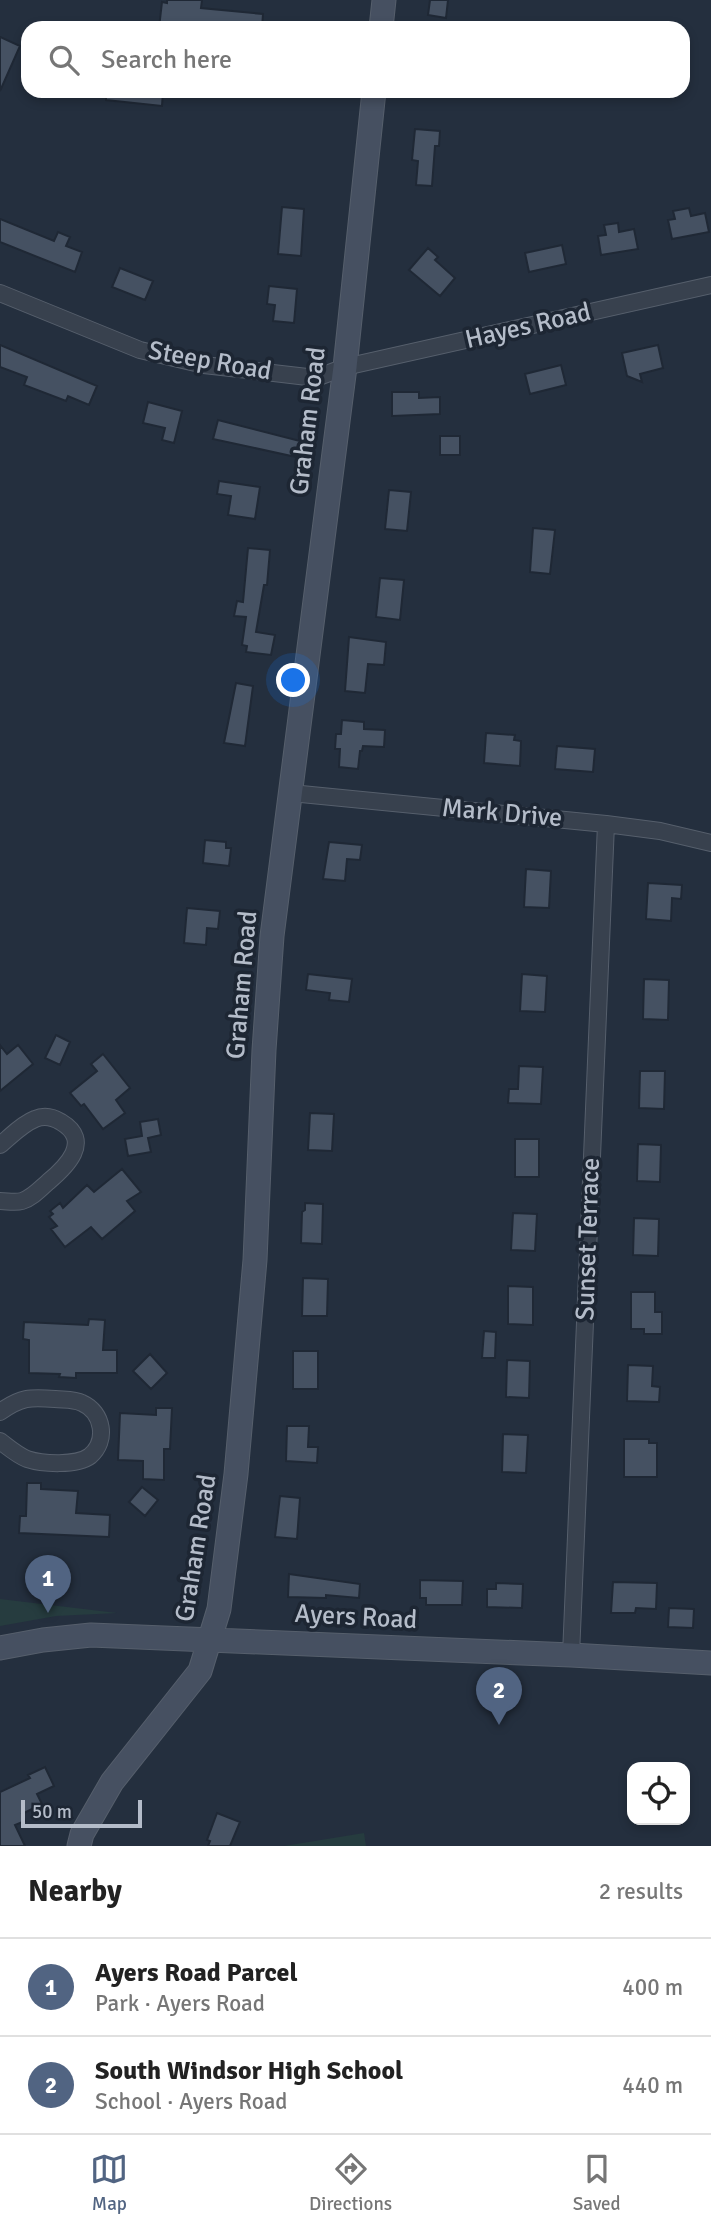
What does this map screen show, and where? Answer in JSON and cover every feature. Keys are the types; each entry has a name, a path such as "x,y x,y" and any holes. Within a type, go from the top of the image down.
{"street":[{"path":"381,21 384,0"},
{"name":"Graham Road","path":"79,1846 82,1834 112,1782 200,1671 219,1609 236,1474 255,1260 272,936 345,367 373,98"},
{"name":"Hayes Road","path":"345,367 711,285"},
{"name":"Steep Road","path":"0,293 140,350 204,365 316,378 345,367"},
{"name":"Mark Drive","path":"291,793 606,824 660,831 711,843"},
{"name":"Sunset Terrace","path":"571,1655 606,824"},
{"path":"0,1145 28,1122 47,1117 65,1124 71,1130 75,1152 68,1165 29,1198 15,1202 0,1201"},
{"path":"0,1412 13,1402 28,1397 76,1401 90,1407 95,1413 101,1427 101,1435 96,1450 75,1463 26,1458 0,1441"},
{"name":"Ayers Road","path":"0,1648 91,1634 711,1663"}],"green space":[{"path":"0,1599 117,1613 56,1616 0,1626"},
{"path":"364,1833 366,1846 284,1846"}],"building":[{"path":"167,0 202,0 201,8 263,14 262,21 160,21 162,2 167,3"},
{"path":"430,0 448,0 446,18 428,15"},
{"path":"0,37 20,46 0,91"},
{"path":"106,98 163,98 162,106"},
{"path":"415,129 440,131 439,146 435,146 432,186 416,185 418,161 412,160"},
{"path":"282,207 304,209 301,256 278,254"},
{"path":"689,208 691,216 705,213 709,232 672,239 668,220 675,219 673,211"},
{"path":"0,219 54,241 58,232 70,237 66,246 82,252 75,272 0,242"},
{"path":"618,223 619,232 634,229 638,249 601,255 598,236 606,235 604,225"},
{"path":"562,245 566,264 529,272 525,253"},
{"path":"428,248 438,257 435,260 455,278 440,296 409,270"},
{"path":"120,268 153,281 145,300 112,287"},
{"path":"269,286 297,289 294,323 273,321 275,305 267,304"},
{"path":"0,345 97,386 89,405 68,396 66,401 24,385 27,377 0,367"},
{"path":"658,345 663,368 640,374 642,382 627,376 622,353"},
{"path":"561,365 566,385 530,394 525,374"},
{"path":"392,392 419,392 419,398 440,397 440,414 392,416"},
{"path":"148,402 182,411 174,443 162,440 165,428 143,423"},
{"path":"218,420 300,441 296,457 213,439"},
{"path":"440,436 460,436 460,455 440,455"},
{"path":"219,481 260,487 255,519 228,515 231,496 217,494"},
{"path":"389,490 411,492 407,531 385,529"},
{"path":"533,528 555,530 550,574 530,572"},
{"path":"248,548 270,550 267,585 264,585 256,632 275,635 271,655 246,652 247,646 242,645 246,617 234,616 237,601 243,602"},
{"path":"380,578 404,580 400,620 376,617"},
{"path":"349,637 386,642 384,665 368,664 365,693 345,691"},
{"path":"236,683 253,686 245,746 224,743"},
{"path":"342,720 364,722 364,729 385,730 384,747 363,746 358,769 339,767 340,749 335,749 336,734 341,734"},
{"path":"486,733 515,735 514,740 521,741 520,766 484,763"},
{"path":"557,746 595,749 593,772 555,769"},
{"path":"205,840 226,842 226,848 231,848 229,866 203,863"},
{"path":"329,842 362,845 360,860 347,859 345,881 323,879"},
{"path":"526,869 551,871 549,908 524,907"},
{"path":"648,883 682,885 681,899 672,898 671,921 646,919"},
{"path":"187,908 220,911 218,929 207,928 206,945 184,943"},
{"path":"308,974 352,979 349,1002 329,1000 330,993 306,990"},
{"path":"522,974 547,976 545,1012 520,1011"},
{"path":"644,979 669,980 668,1020 643,1019"},
{"path":"56,1035 70,1042 60,1065 45,1058"},
{"path":"0,1045 7,1054 18,1045 33,1064 0,1091"},
{"path":"103,1054 130,1088 116,1100 125,1113 103,1129 84,1104 81,1106 70,1093 97,1071 91,1064"},
{"path":"519,1066 543,1067 541,1104 508,1103 509,1089 518,1089"},
{"path":"640,1071 665,1071 664,1109 639,1108"},
{"path":"310,1113 334,1114 332,1151 308,1150"},
{"path":"158,1119 161,1135 148,1138 151,1152 128,1156 125,1139 142,1136 140,1122"},
{"path":"515,1139 539,1139 539,1177 515,1177"},
{"path":"638,1144 661,1145 660,1182 637,1181"},
{"path":"122,1169 141,1192 127,1201 135,1211 102,1239 91,1227 65,1247 51,1229 57,1226 49,1217 53,1214 50,1211 60,1203 63,1208 87,1185 94,1192"},
{"path":"305,1203 323,1204 322,1244 301,1243"},
{"path":"513,1213 537,1214 535,1251 511,1250"},
{"path":"634,1218 659,1219 658,1256 633,1255"},
{"path":"303,1278 328,1279 327,1316 302,1316"},
{"path":"508,1286 533,1287 533,1325 508,1324"},
{"path":"631,1292 655,1292 655,1312 662,1312 662,1334 644,1334 644,1329 631,1329"},
{"path":"89,1319 105,1320 103,1350 117,1350 117,1373 76,1373 76,1378 59,1377 60,1374 29,1373 29,1340 23,1339 24,1322 88,1325"},
{"path":"484,1331 496,1332 495,1358 482,1358"},
{"path":"293,1351 318,1351 318,1389 293,1389"},
{"path":"150,1354 167,1373 151,1389 133,1371"},
{"path":"507,1360 530,1361 529,1398 506,1397"},
{"path":"628,1365 653,1366 652,1386 660,1387 659,1402 627,1401"},
{"path":"156,1408 172,1408 170,1449 164,1449 164,1480 143,1479 143,1461 118,1460 120,1413 156,1415"},
{"path":"287,1426 309,1426 308,1447 318,1447 317,1463 286,1461"},
{"path":"503,1434 528,1435 526,1473 502,1472"},
{"path":"624,1439 649,1439 649,1443 657,1443 657,1477 624,1477"},
{"path":"27,1483 41,1483 41,1489 78,1491 76,1513 110,1515 109,1537 19,1533 20,1516 26,1516"},
{"path":"142,1487 158,1500 145,1516 129,1502"},
{"path":"280,1496 300,1498 297,1539 275,1537"},
{"path":"289,1574 360,1584 359,1598 326,1595 326,1598 288,1597"},
{"path":"420,1580 463,1581 462,1605 426,1605 426,1598 420,1598"},
{"path":"613,1582 657,1583 656,1609 636,1608 635,1613 611,1613"},
{"path":"496,1583 523,1584 522,1608 487,1607 487,1589 496,1589"},
{"path":"669,1608 694,1609 693,1628 668,1627"},
{"path":"45,1767 54,1786 37,1794 42,1804 22,1814 25,1821 15,1825 25,1846 0,1846 0,1792 30,1778 28,1775"},
{"path":"217,1813 240,1822 230,1846 208,1846 210,1841 207,1840"}],"place":[{"name":"Ayers Road Parcel","path":"48,1613"},
{"name":"South Windsor High School","path":"499,1725"}]}
